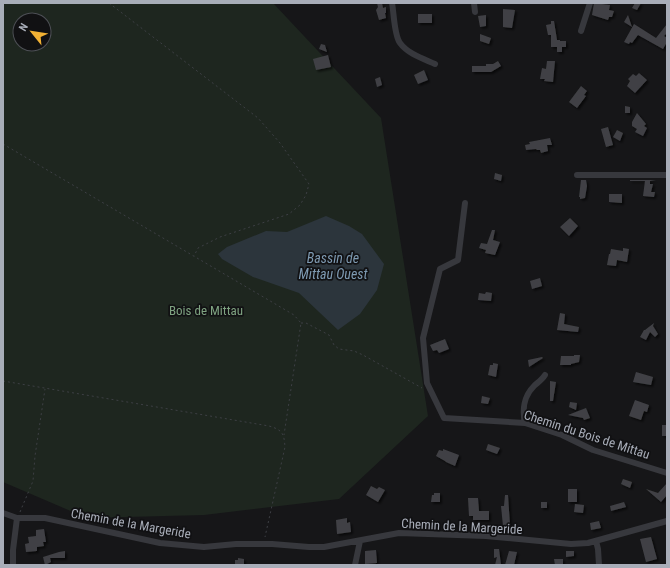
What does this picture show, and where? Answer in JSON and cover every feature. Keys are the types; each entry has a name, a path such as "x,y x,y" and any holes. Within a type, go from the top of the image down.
{"street":[{"path":"392,3 397,36 400,43 419,57 435,64"},
{"path":"474,3 475,12"},
{"path":"581,31 590,3"},
{"path":"577,175 667,175"},
{"name":"Chemin du Bois de Mittau","path":"465,203 458,260 440,269 423,338 427,383 444,418 525,423 562,435 592,450 667,472"},
{"path":"525,423 523,410 527,396 533,387 545,375"},
{"name":"Chemin de la Margeride","path":"3,514 17,518 45,518 160,543 204,547 236,544 324,547 399,533 486,536 571,544 596,542 667,521"},
{"path":"13,565 13,550 17,518"},
{"path":"355,565 360,541"},
{"path":"596,542 599,565"}],"path":[{"path":"109,3 258,118 280,143 309,184 306,196 300,205 289,214 220,237 198,248 193,256"},
{"path":"3,144 294,315 301,323 306,323 327,334 334,345 339,349 354,351 363,355 431,392"},
{"path":"263,544 285,447 284,435 301,323"},
{"path":"3,381 269,426 277,429 284,435"},
{"path":"17,518 33,481 35,456 45,388"}],"green space":[{"name":"Bois de Mittau","path":"3,3 273,3 381,118 428,416 339,499 204,515 87,518 3,482"}],"water":[{"name":"Bassin de Mittau Ouest","path":"326,216 349,226 362,234 384,264 377,290 360,314 338,330 299,293 253,277 222,259 218,254 227,247 266,231 287,232"}],"building":[{"path":"377,3 382,3 383,8 386,7 386,18 379,20 376,10 378,7"},
{"path":"594,3 610,5 609,10 614,11 612,17 609,17 608,20 592,15"},
{"path":"635,3 641,3 637,10 632,8"},
{"path":"503,9 515,10 512,28 503,27"},
{"path":"418,14 432,14 432,23 418,23"},
{"path":"486,15 486,26 480,27 478,16"},
{"path":"628,15 632,27 624,22"},
{"path":"551,21 554,21 557,40 566,41 566,47 562,47 562,52 557,52 557,47 551,47 551,35 548,35 546,25 551,24"},
{"path":"634,24 656,38 667,24 667,33 664,36 667,38 667,42 663,49 638,35 632,43 630,42 629,44 624,42"},
{"path":"480,34 491,38 489,44 480,41"},
{"path":"321,44 325,45 327,52 319,49"},
{"path":"328,55 331,67 316,70 313,59"},
{"path":"498,61 501,66 491,72 472,72 472,66 486,66 486,64 493,64"},
{"path":"547,61 555,61 553,82 540,79 542,68 546,69"},
{"path":"424,70 428,80 418,84 414,75"},
{"path":"639,73 647,80 635,93 627,86 630,81 628,79 633,74 636,76"},
{"path":"380,77 382,85 377,87 375,79"},
{"path":"581,86 587,91 584,95 586,96 577,108 569,102"},
{"path":"625,106 630,107 630,113 625,113"},
{"path":"637,113 646,124 644,126 647,128 643,136 635,132 637,129 632,126 632,122"},
{"path":"608,127 613,145 606,147 601,129"},
{"path":"617,130 623,133 620,141 613,137"},
{"path":"550,138 552,145 547,145 548,151 541,153 540,150 536,149 526,150 525,145 530,144 529,142"},
{"path":"495,173 502,175 501,181 494,179"},
{"path":"581,180 586,180 587,186 585,198 580,199 579,197"},
{"path":"630,180 656,180 650,181 650,184 653,184 651,192 655,192 654,197 643,196 645,181"},
{"path":"609,194 622,194 622,203 609,202"},
{"path":"570,218 578,226 569,236 560,227"},
{"path":"492,230 495,230 493,240 500,242 495,255 485,253 486,250 479,248 481,243 487,244"},
{"path":"623,248 629,249 627,262 617,260 616,266 607,265 611,249 623,251"},
{"path":"540,278 542,286 532,289 530,281"},
{"path":"486,292 492,293 491,301 478,300 479,293 485,294"},
{"path":"560,313 565,314 564,324 579,327 578,332 557,330"},
{"path":"654,323 653,326 658,334 655,337 650,332 646,340 640,337 644,330"},
{"path":"445,339 449,349 439,353 437,350 433,351 430,345"},
{"path":"580,355 579,362 571,365 560,365 561,356"},
{"path":"543,358 529,367 528,360"},
{"path":"493,363 498,364 496,377 488,375 490,365 493,365"},
{"path":"636,372 653,377 651,385 633,382"},
{"path":"550,381 556,382 553,401 550,401"},
{"path":"482,396 490,398 488,404 481,403"},
{"path":"635,400 649,405 647,412 644,411 641,420 629,416"},
{"path":"570,402 577,403 576,410 569,407"},
{"path":"586,408 590,418 584,420 583,418 568,415"},
{"path":"662,425 667,425 667,436 662,436"},
{"path":"488,444 500,448 497,454 486,450"},
{"path":"443,449 459,455 455,466 436,456 439,450 443,451"},
{"path":"623,479 632,482 630,488 621,484"},
{"path":"667,483 667,495 661,502 646,489 658,493"},
{"path":"371,486 377,489 379,487 385,490 378,502 366,495"},
{"path":"568,489 577,489 577,502 568,502"},
{"path":"434,493 440,493 440,502 431,502 432,495 434,495"},
{"path":"505,495 508,495 510,525 503,526 501,506 504,506"},
{"path":"468,498 478,498 479,511 489,511 489,520 473,520 473,516 469,516"},
{"path":"541,502 547,502 547,508 541,508"},
{"path":"624,502 626,507 611,511 610,506"},
{"path":"575,504 584,505 583,513 574,512"},
{"path":"347,518 347,523 350,522 351,532 337,534 336,520"},
{"path":"599,521 601,528 591,530 590,523"},
{"path":"44,529 46,542 43,542 44,546 37,547 37,551 26,552 25,544 29,543 28,537 36,536 36,530"},
{"path":"651,537 657,559 646,562 640,539"},
{"path":"494,549 499,549 501,565 495,565 497,557 494,558"},
{"path":"376,550 377,563 365,564 365,551"},
{"path":"65,551 65,558 50,558 51,562 45,565 43,557"},
{"path":"509,551 517,552 514,565 505,565"},
{"path":"566,551 574,551 574,556 566,557"},
{"path":"238,558 244,559 244,565 235,565 235,560 238,560"},
{"path":"554,559 563,559 563,565 555,565"}]}
